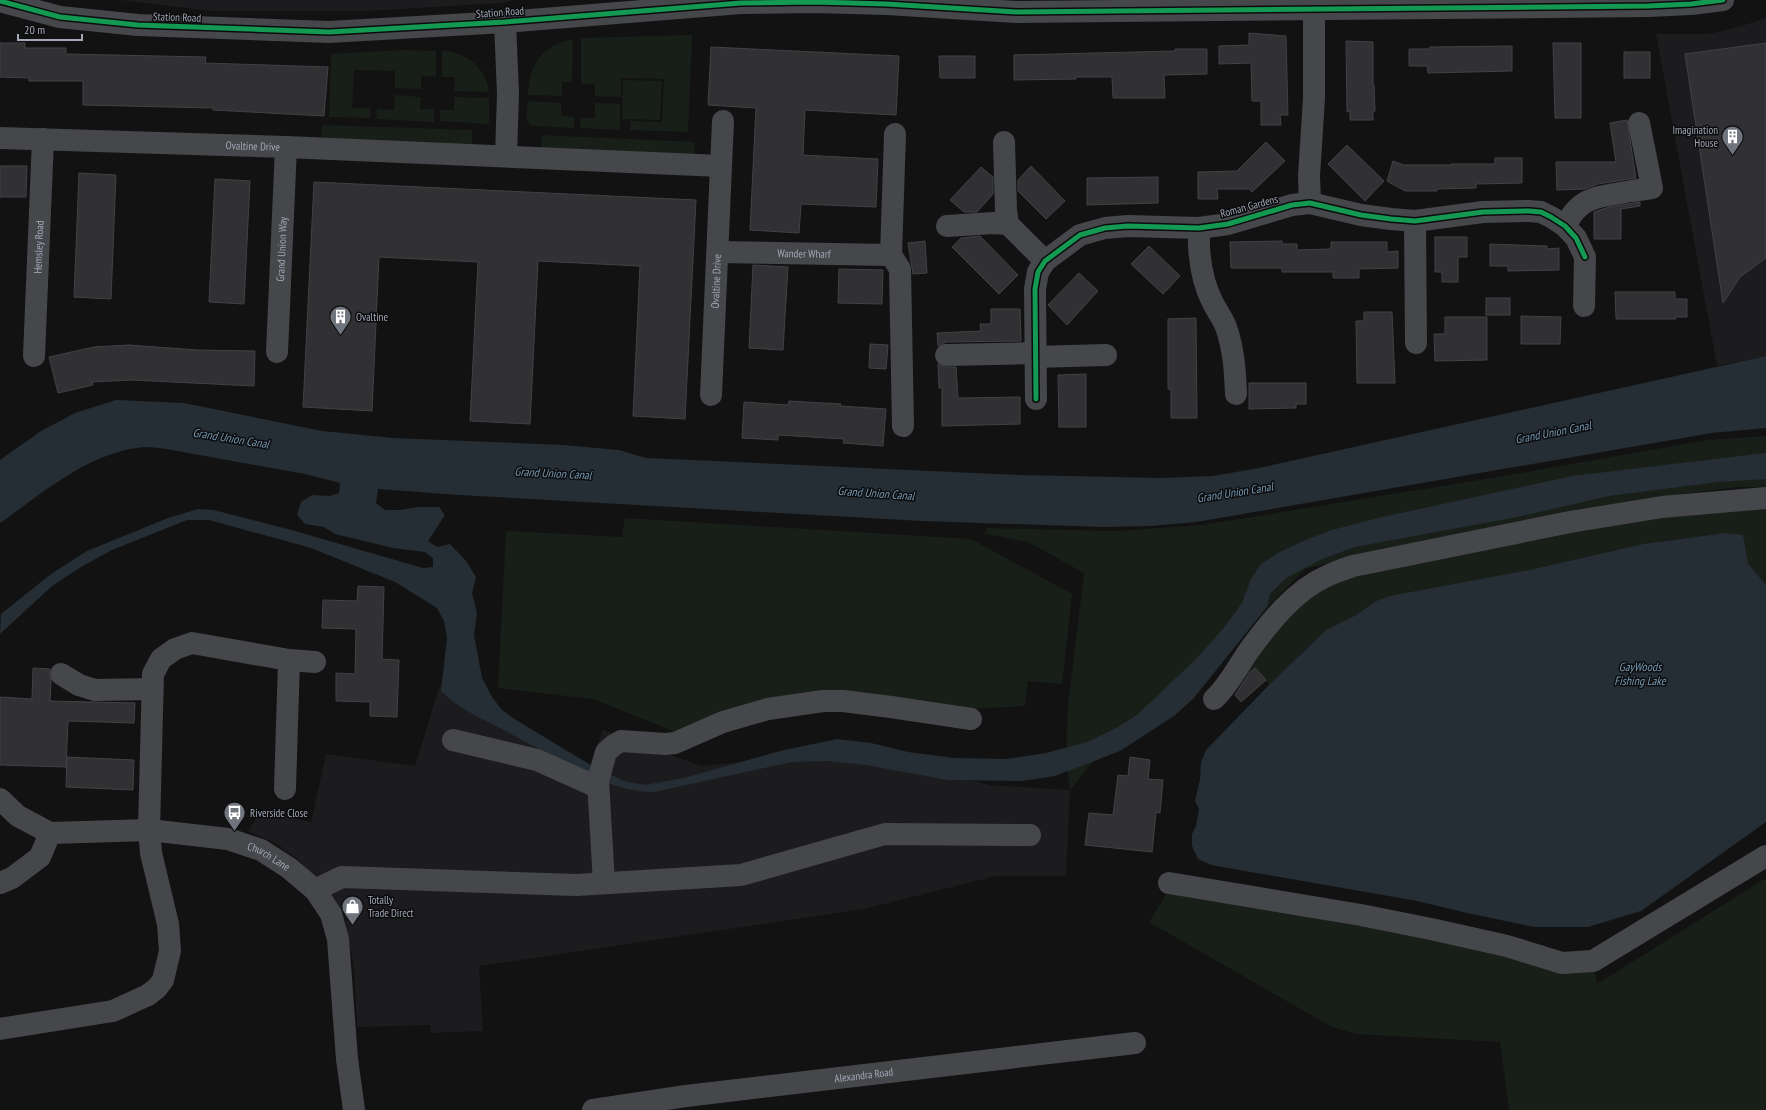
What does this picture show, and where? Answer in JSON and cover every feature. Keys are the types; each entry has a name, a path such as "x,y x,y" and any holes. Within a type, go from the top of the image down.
{"street":[{"name":"Station Road","path":"0,1 60,17 138,25 328,32 505,22 678,4 815,2 887,4 1016,12 1220,5 1325,6 1514,3 1648,6 1691,4 1723,0"},
{"path":"1310,203 1309,176 1314,98 1325,6"},
{"path":"505,22 508,94 506,156"},
{"name":"Ovaltine Drive","path":"711,395 723,121"},
{"path":"1565,226 1578,207 1587,202 1602,197 1652,188 1639,123"},
{"path":"895,134 891,255 900,269 903,426"},
{"name":"Ovaltine Drive","path":"0,138 286,147 721,166"},
{"name":"Hemsley Road","path":"34,356 44,139"},
{"path":"1004,142 1006,210 1008,224 1045,260 1038,272 1035,289 1036,399"},
{"name":"Grand Union Way","path":"277,352 286,147"},
{"name":"Roman Gardens","path":"1045,260 1080,235 1105,228 1128,226 1199,228 1228,224 1292,205 1310,203 1361,215 1415,221 1483,212 1541,212 1565,226 1576,238 1586,257 1584,306"},
{"path":"1415,221 1416,343"},
{"path":"947,226 1008,224"},
{"path":"1199,228 1198,246 1202,278 1212,302 1226,325 1233,348 1236,394"},
{"name":"Wander Wharf","path":"718,252 891,255"},
{"path":"946,355 1106,354"},
{"path":"1214,699 1221,692 1250,650 1280,613 1304,590 1326,576 1353,566 1570,522 1662,507 1766,498"},
{"path":"0,1029 113,1011 148,995 157,988 163,980 170,951 168,924 151,853 149,830 153,674 161,659 175,649 192,643 289,660 315,662"},
{"path":"285,789 289,660"},
{"path":"61,674 79,685 95,690 152,689"},
{"path":"604,884 599,779 606,752 621,741 665,744 675,743 723,722 768,709 806,702 843,701 891,706 971,719"},
{"path":"453,740 537,760 599,779"},
{"name":"Church Lane","path":"0,799 18,816 50,833 149,830 228,839 261,850 289,868 315,890 331,914 338,939 347,1059 354,1110"},
{"path":"0,883 12,878 40,857 50,833"},
{"path":"315,890 342,877 576,885 742,875 885,834 1030,835"},
{"path":"1169,883 1431,928 1507,946 1562,963 1594,960 1766,856"},
{"name":"Alexandra Road","path":"593,1110 687,1103 1135,1042"}],"shaded area":[{"path":"120,0 515,0 501,3 367,11 213,11"},
{"path":"1766,18 1766,356 1717,366 1656,34 1709,34 1742,26"},
{"path":"692,35 688,132 630,130 630,121 662,122 664,79 621,78 621,97 595,96 595,84 581,84 581,38"},
{"path":"573,39 572,82 562,82 562,96 528,95 531,74 539,58 545,51 553,46"},
{"path":"402,50 436,51 436,77 421,76 421,89 395,88 395,71 354,70 352,108 371,108 370,118 329,117 331,54"},
{"path":"442,51 459,54 474,63 484,76 489,92 454,91 455,77 442,77"},
{"path":"623,80 662,81 660,120 622,119"},
{"path":"395,95 421,97 420,109 434,109 434,122 376,119 377,109 394,110"},
{"path":"454,97 489,98 489,124 440,121 440,110 454,110"},
{"path":"528,101 561,103 561,116 574,117 574,128 532,126 526,120"},
{"path":"595,103 620,104 620,130 580,128 581,118 595,118"},
{"path":"322,125 472,130 472,147 321,140"},
{"path":"542,135 695,142 694,156 541,149"},
{"path":"1766,436 1766,487 1738,487 1659,497 1358,555 1305,569 1267,607 1207,681 1176,699 1089,766 1070,790 1066,759 1068,705 1084,573 1028,542 985,534 987,528 1118,531 1202,525 1498,477 1707,440"},
{"path":"1766,504 1766,585 1725,533 1643,544 1534,569 1376,601 1356,615 1326,630 1269,685 1255,668 1230,690 1284,618 1329,583 1571,527"},
{"path":"625,518 971,539 1072,594 1062,684 1028,681 1025,706 969,709 778,709 685,736 593,699 498,688 506,531 622,537"},
{"path":"440,685 590,764 603,730 701,766 862,750 989,785 1070,790 1066,876 996,876 864,909 479,966 483,1031 430,1033 430,1025 357,1027 354,969 345,917 300,861 277,844 248,831 263,808 311,823 326,754 415,766"},
{"path":"1766,878 1766,1110 1509,1110 1500,1042 1356,1034 1332,1027 1149,922 1167,893 1359,922 1593,966 1597,984"}],"water":[{"name":"Grand Union Canal","path":"1766,356 1766,428 1712,433 1196,522 1151,526 1103,527 922,521 459,495 378,489 376,503 385,510 439,507 445,515 428,541 437,547 450,544 466,561 476,577 472,593 477,613 474,635 482,678 492,697 502,710 594,767 624,781 645,785 684,778 780,751 837,739 871,743 908,752 954,758 1006,759 1046,753 1087,742 1116,728 1137,715 1195,660 1223,629 1242,603 1251,579 1261,564 1278,553 1303,541 1332,530 1378,518 1572,476 1766,453 1766,479 1718,482 1609,496 1522,516 1355,547 1322,559 1286,578 1270,594 1267,607 1193,699 1174,716 1120,751 1055,776 1022,781 948,780 866,765 829,761 792,762 654,792 639,791 611,784 583,772 467,711 452,701 441,691 447,638 444,621 437,608 395,582 311,548 209,520 187,520 112,550 81,567 52,586 0,634 1,614 51,574 87,551 168,518 198,509 214,510 295,531 423,568 433,567 433,558 425,552 393,548 335,534 324,527 305,524 297,515 301,502 312,495 330,496 339,493 340,483 305,474 166,449 145,447 125,450 105,456 68,475 0,523 0,460 41,431 75,413 116,400 184,403 322,431 393,438 563,445 619,450 646,458 1020,475 1161,478 1213,476 1259,468"},
{"name":"GayWoods Fishing Lake","path":"1725,533 1743,535 1748,563 1766,585 1766,822 1641,911 1588,927 1534,927 1417,901 1211,865 1198,859 1192,846 1192,834 1196,826 1199,809 1195,801 1200,780 1201,762 1206,750 1269,685 1326,630 1356,615 1376,601 1390,596 1534,569 1643,544"}],"building":[{"path":"1249,33 1286,36 1288,115 1280,115 1281,125 1261,125 1261,101 1252,101 1251,63 1219,64 1219,46 1249,45"},
{"path":"1346,41 1373,42 1373,85 1375,111 1373,111 1373,120 1350,120 1350,111 1347,112"},
{"path":"0,43 25,43 25,48 66,48 66,54 206,57 205,63 328,67 324,116 213,110 213,108 83,105 83,81 29,81 29,78 0,77"},
{"path":"1553,43 1581,43 1581,118 1555,118"},
{"name":"Imagination House","path":"1766,43 1766,258 1740,277 1723,303 1685,54"},
{"path":"1512,46 1512,71 1428,73 1427,66 1409,66 1409,49 1429,49 1430,47"},
{"path":"711,47 899,56 896,115 805,110 803,155 878,159 876,207 801,204 799,233 750,230 756,108 708,105"},
{"path":"1175,49 1207,49 1207,74 1164,75 1165,98 1113,98 1112,77 1014,80 1014,55 1175,51"},
{"path":"1624,52 1650,52 1650,78 1624,78"},
{"path":"939,56 975,56 975,78 940,78"},
{"path":"1627,120 1636,178 1598,184 1584,189 1557,190 1556,162 1616,162 1610,123"},
{"path":"1266,142 1285,161 1252,192 1249,189 1217,189 1218,199 1198,199 1198,172 1237,171"},
{"path":"1347,145 1384,181 1365,201 1328,164"},
{"path":"1495,158 1522,158 1522,183 1476,184 1476,188 1437,189 1437,191 1405,191 1387,181 1393,161 1404,165 1495,164"},
{"path":"0,166 27,166 26,197 0,197"},
{"path":"1031,166 1065,201 1046,219 1018,191 1018,180"},
{"path":"981,167 993,177 993,194 977,212 964,212 950,200"},
{"path":"79,173 116,175 111,299 74,297"},
{"path":"1158,177 1158,203 1087,205 1087,178"},
{"path":"215,179 250,181 244,304 209,302"},
{"name":"Ovaltine","path":"314,182 696,200 685,419 633,416 640,266 538,261 530,424 470,421 478,262 379,257 372,411 303,407"},
{"path":"1640,202 1640,206 1621,209 1621,239 1594,239 1594,212 1609,207"},
{"path":"980,236 1018,275 999,294 952,247 961,238"},
{"path":"1435,237 1467,237 1467,257 1458,257 1458,282 1442,282 1442,272 1435,272"},
{"path":"925,241 927,273 913,274 908,243"},
{"path":"1282,241 1282,244 1297,244 1297,250 1331,249 1331,242 1387,242 1387,252 1398,251 1398,268 1359,269 1359,278 1333,278 1333,272 1282,272 1282,268 1231,268 1230,242"},
{"path":"1490,244 1547,246 1547,249 1559,248 1559,270 1508,271 1508,266 1490,266"},
{"path":"1149,246 1180,276 1163,294 1131,264"},
{"path":"753,265 788,267 783,350 749,348"},
{"path":"839,269 883,270 882,304 838,303"},
{"path":"1079,273 1098,291 1067,325 1048,305"},
{"path":"1615,292 1675,292 1675,299 1687,299 1687,317 1675,317 1676,319 1616,319"},
{"path":"1486,298 1510,298 1510,315 1486,315"},
{"path":"991,309 1020,309 1021,341 946,342 938,346 937,333 981,331 980,324 991,324"},
{"path":"1364,312 1392,312 1395,383 1357,383 1356,321 1364,321"},
{"path":"1521,316 1561,317 1560,344 1521,344"},
{"path":"1445,317 1487,317 1487,360 1435,361 1434,334 1445,334"},
{"path":"1196,318 1197,418 1171,418 1171,389 1168,389 1168,319"},
{"path":"870,344 888,345 886,369 869,368"},
{"path":"129,345 197,350 255,351 254,386 132,380 92,382 93,385 58,393 49,357 94,347"},
{"path":"938,364 946,367 956,367 958,398 1020,397 1020,424 942,426 942,388 939,388"},
{"path":"1086,374 1086,427 1059,427 1058,375"},
{"path":"1249,383 1306,383 1306,404 1296,404 1296,408 1249,409"},
{"path":"789,401 841,404 840,406 886,409 883,446 843,443 844,439 778,435 778,440 742,438 744,402 788,405"},
{"path":"358,586 384,587 382,659 399,660 397,717 370,716 370,702 336,701 336,673 355,674 356,629 322,628 323,600 357,601"},
{"path":"33,668 50,669 50,701 135,703 134,723 68,721 66,767 0,765 0,697 32,699"},
{"path":"1255,668 1266,680 1241,702 1235,695 1250,672"},
{"path":"67,757 134,760 133,790 66,787"},
{"path":"1130,757 1150,760 1148,779 1163,780 1160,813 1156,812 1152,852 1085,845 1089,813 1113,815 1118,775 1128,776"}],"cycle path":[{"path":"0,1 60,17 138,25 329,32 505,22 741,3 815,2 887,4 1016,12 1648,6 1691,4 1723,0"},
{"path":"1036,399 1035,289 1038,272 1045,261 1080,235 1105,228 1128,226 1199,228 1228,224 1292,205 1310,203 1361,215 1415,221 1483,212 1529,211 1541,212 1565,226 1576,238 1585,257"}],"place":[{"name":"Imagination House","path":"1733,156"},
{"name":"Ovaltine","path":"341,336"},
{"name":"Riverside Close","path":"234,832"},
{"name":"Totally Trade Direct","path":"353,926"}]}
